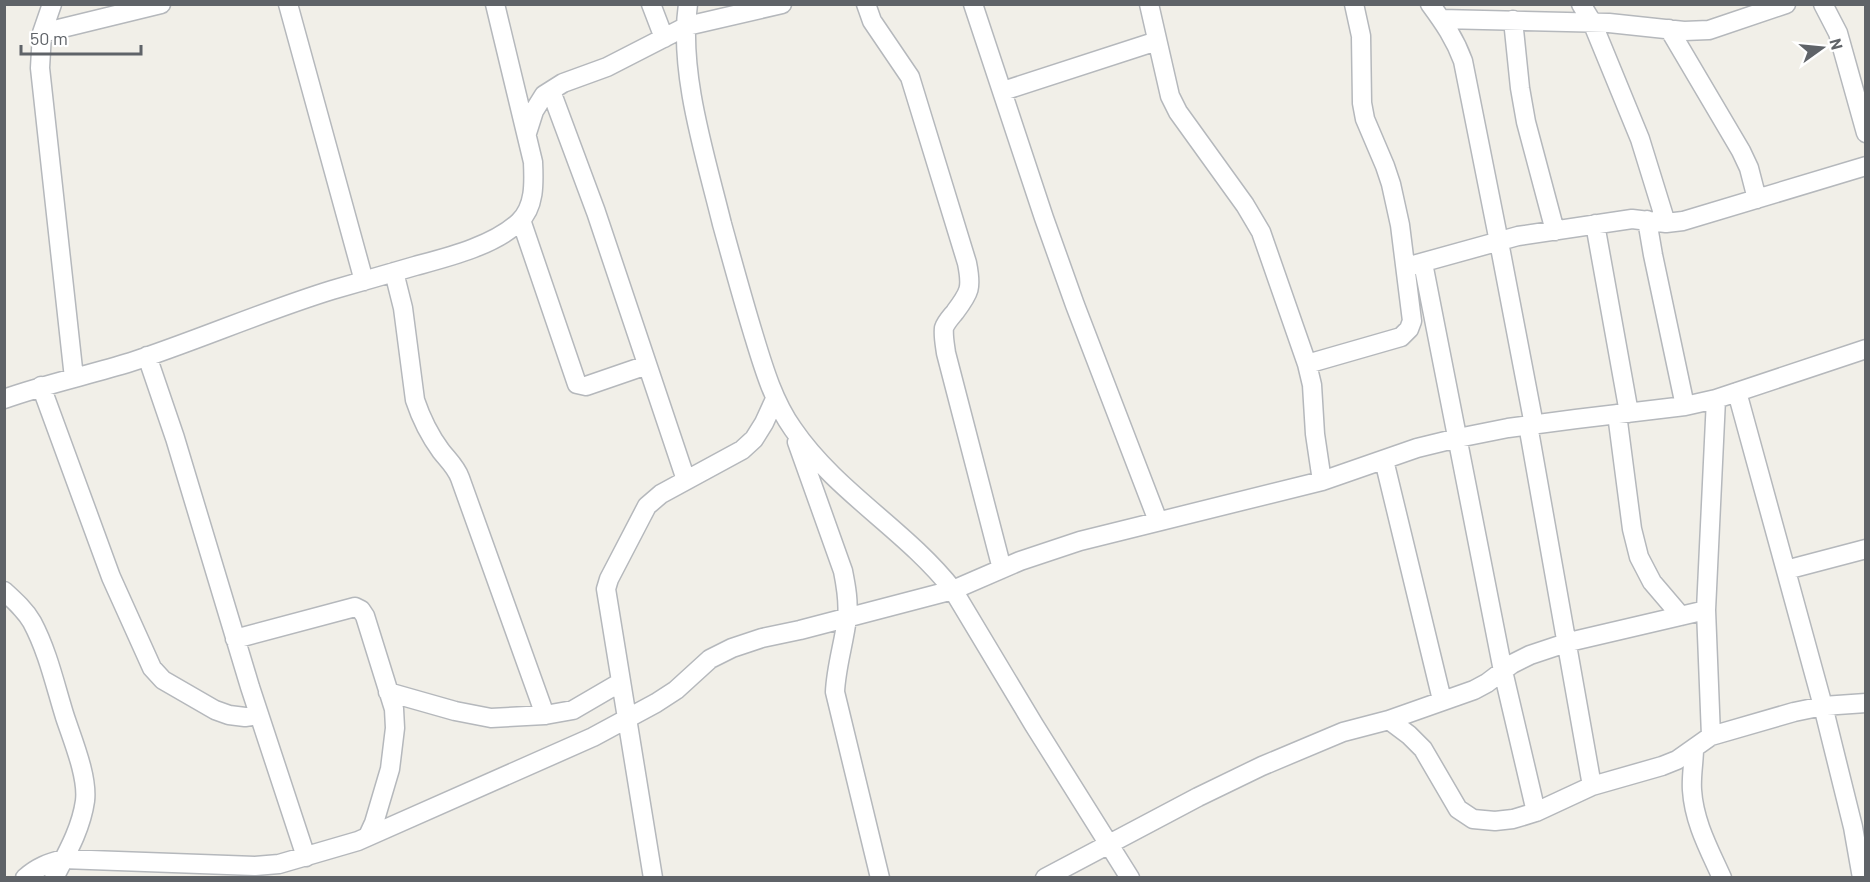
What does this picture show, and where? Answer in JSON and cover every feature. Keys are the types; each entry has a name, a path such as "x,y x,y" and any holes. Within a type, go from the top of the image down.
{"street":[{"path":"52,4 42,33 40,68 74,378"},
{"path":"42,33 161,4"},
{"path":"288,4 364,281"},
{"path":"4,399 40,386 147,356 269,311 461,253 495,238 520,220 530,205 534,186 533,162 495,4"},
{"path":"651,4 664,38"},
{"path":"688,4 687,26 691,85 698,125 736,279 775,399 792,429 843,571 847,591 847,617 835,674 835,692 880,878"},
{"path":"527,135 534,111 544,95 563,83 607,67 687,26 782,4"},
{"path":"866,4 872,21 910,77 967,263 970,290 947,321 944,338 1002,568"},
{"path":"973,4 1047,229 1158,521"},
{"path":"1149,4 1170,96 1178,112 1245,205 1261,232 1307,364 1312,385 1315,434 1322,481"},
{"path":"1354,4 1361,36 1362,103 1365,119 1391,184 1458,438 1503,671 1536,812"},
{"path":"1361,36 1370,4"},
{"path":"1581,4 1592,22 1640,139 1666,223"},
{"path":"1435,12 1513,20 1592,22 1684,31 1709,30 1786,4"},
{"path":"1823,4 1838,33 1866,133"},
{"path":"1435,12 1458,46 1463,61 1499,242 1592,786"},
{"path":"1513,20 1526,122 1555,231"},
{"path":"1669,29 1741,151 1749,168 1757,199"},
{"path":"1003,91 1157,41"},
{"path":"550,91 596,212 686,480"},
{"path":"1414,265 1518,236 1632,219 1666,223 1683,221 1866,166"},
{"path":"520,220 577,384 586,386 647,365"},
{"path":"1647,220 1685,406"},
{"path":"1595,224 1623,413 1632,529 1639,557 1652,582 1681,616"},
{"path":"1307,364 1401,337 1413,321 1414,265"},
{"path":"394,272 404,318 415,400 419,413 441,451 457,470 545,716"},
{"path":"25,878 44,865 63,859 255,866 279,864 306,857 368,836 593,737 676,690 710,659 732,648 762,638 953,590 1002,568 1080,541 1322,481 1417,448 1531,425 1685,406 1716,399 1866,349"},
{"path":"147,356 175,438 235,639 306,857"},
{"path":"40,386 111,577 152,668 163,680 215,710 245,717 259,715"},
{"path":"1737,392 1823,706 1853,827 1862,878"},
{"path":"653,878 606,589 647,506 661,494 742,450 754,439 775,399"},
{"path":"1711,736 1706,610 1716,399"},
{"path":"792,429 815,457 864,506 938,571 953,590 1130,878"},
{"path":"1384,460 1442,700"},
{"path":"1786,570 1866,549"},
{"path":"4,591 31,620 43,645 86,789 85,803 75,838 54,878"},
{"path":"235,639 355,607 361,610 365,616 394,709 395,728 390,769 368,836"},
{"path":"1045,878 1108,843 1262,766 1343,732 1389,720 1474,690 1530,655 1566,643 1706,610"},
{"path":"388,692 455,711 491,718 545,716 573,710 621,682"},
{"path":"1389,720 1423,749 1458,809 1473,819 1495,821 1513,819 1536,812 1592,786 1662,766 1677,760 1711,736 1794,712 1823,706 1866,703"},
{"path":"1694,748 1692,786 1695,809 1699,826 1722,878"}]}
